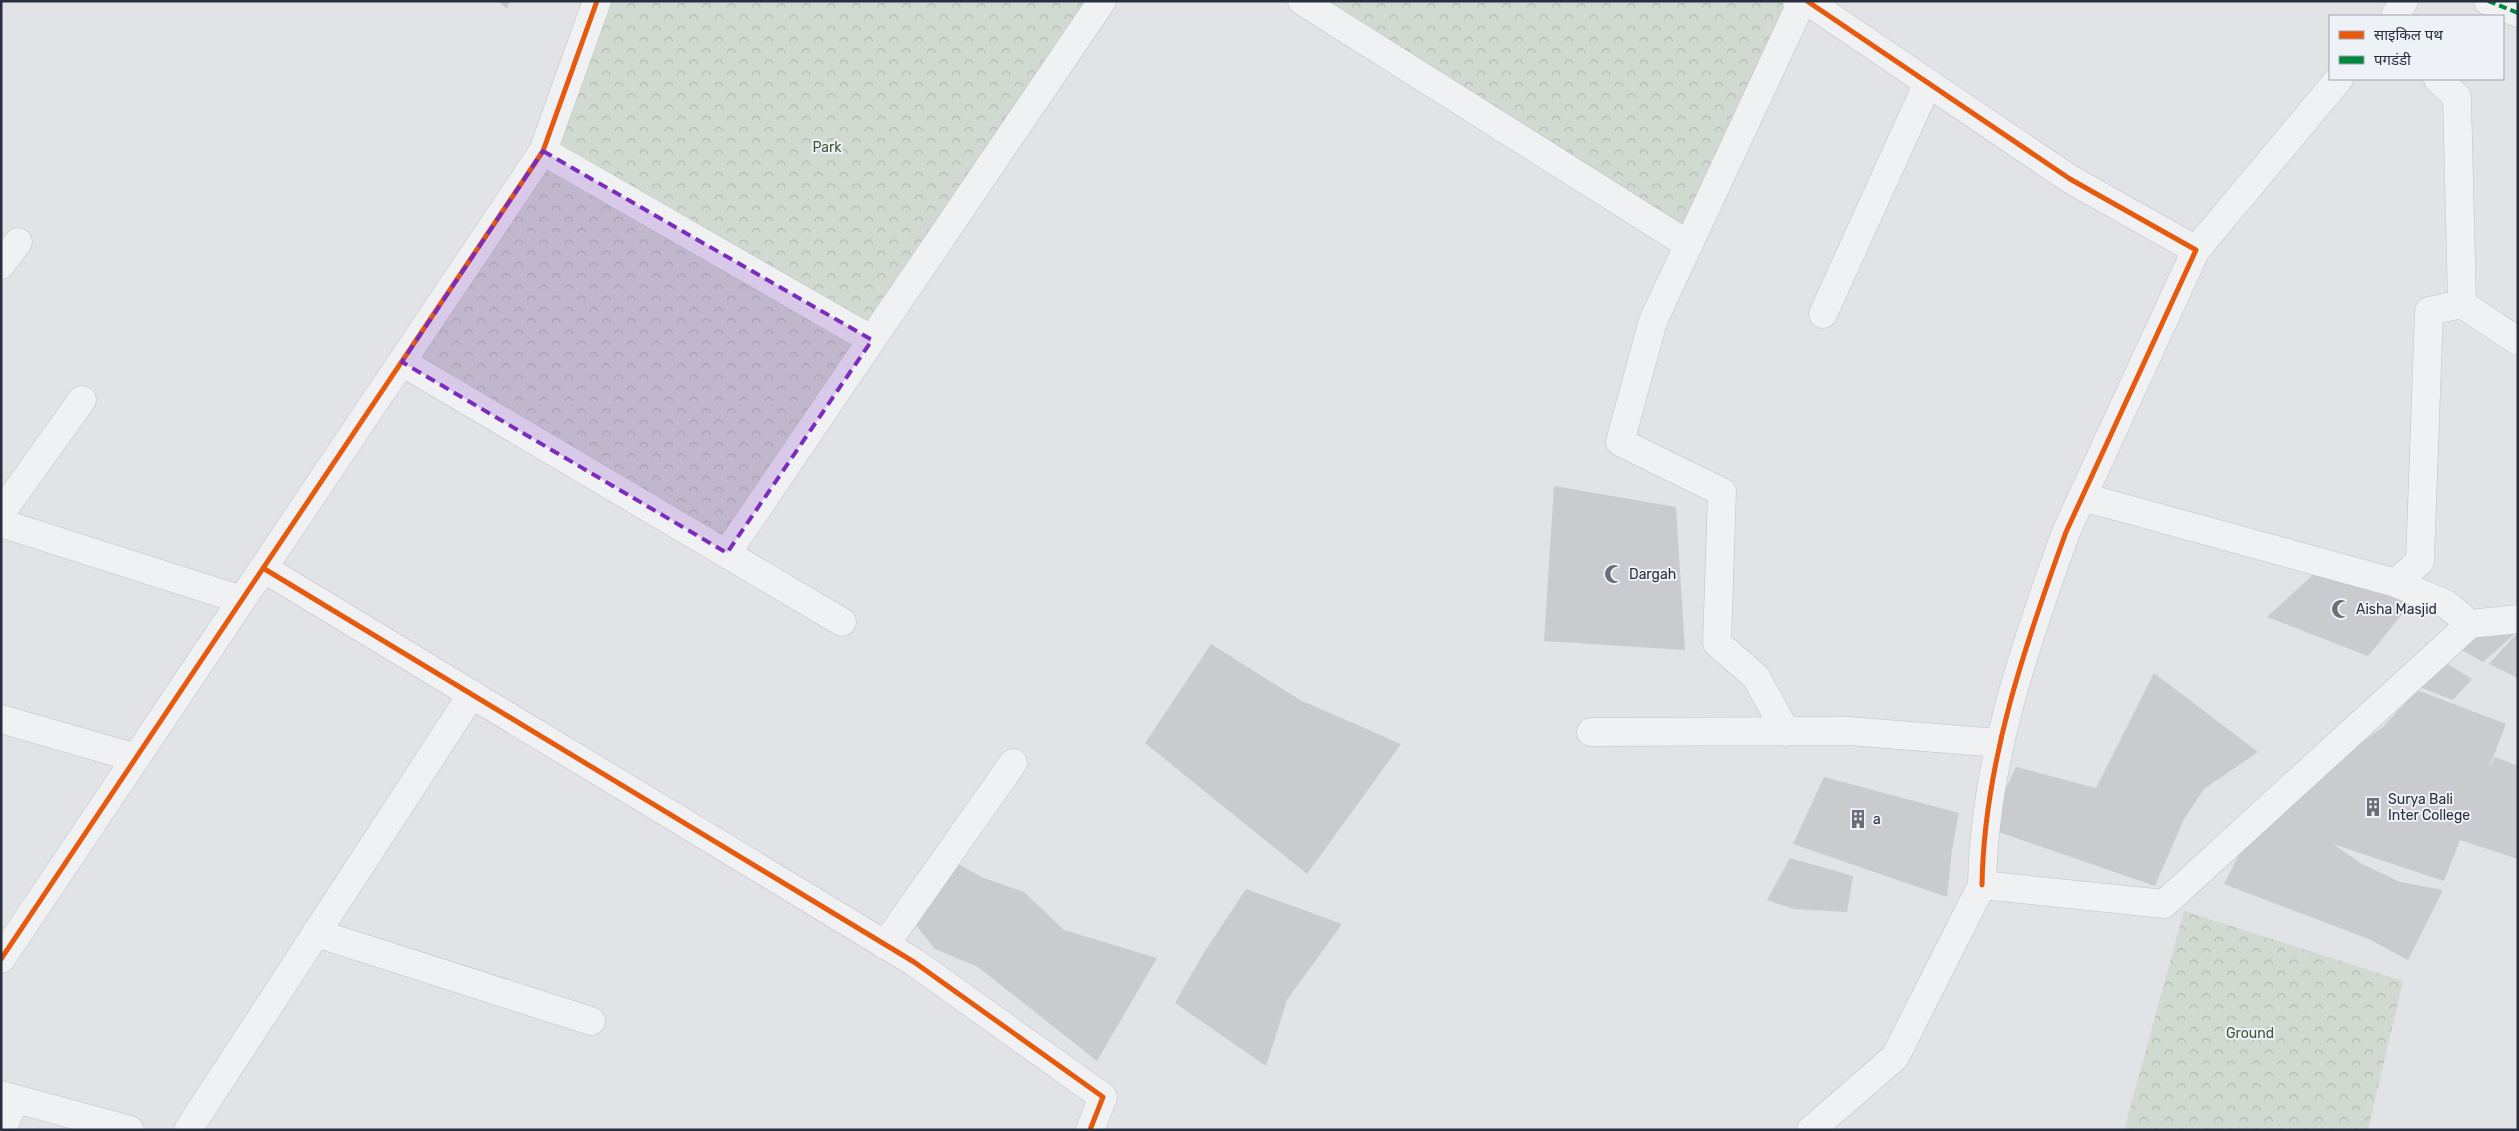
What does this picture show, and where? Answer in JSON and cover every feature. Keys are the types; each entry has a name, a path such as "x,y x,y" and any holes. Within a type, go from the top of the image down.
{"street":[{"path":"1,959 543,151 597,1"},
{"path":"727,554 1102,1"},
{"path":"1302,1 1689,245"},
{"path":"1786,732 1756,677 1717,643 1722,492 1620,442 1653,321 1798,10 1797,1"},
{"path":"1807,1 1927,85 2070,179 2196,250"},
{"path":"2395,15 2404,1"},
{"path":"2488,1 2518,12"},
{"path":"1810,1130 1895,1057 1982,885 1982,858 1998,743 2050,577 2066,532 2196,250 2338,80"},
{"path":"2439,80 2457,97 2462,304"},
{"path":"1823,314 1927,85"},
{"path":"543,151 872,340"},
{"path":"1,265 18,242"},
{"path":"2396,583 2420,561 2429,311 2462,304 2518,341"},
{"path":"402,362 842,622"},
{"path":"1,513 82,400"},
{"path":"2083,497 2396,583 2446,604 2470,624"},
{"path":"1,523 242,600"},
{"path":"263,568 914,962 1103,1097 1090,1130"},
{"path":"1982,885 2164,904 2470,624 2518,619"},
{"path":"188,1130 472,694"},
{"path":"1,719 136,758"},
{"path":"1591,732 1849,732 1998,743"},
{"path":"886,945 1012,763"},
{"path":"316,933 591,1021"},
{"path":"2,1130 8,1097 130,1130"}],"highlighted area":[{"path":"543,151 872,340 727,553 402,362"}],"green space":[{"name":"Park","path":"591,1 1102,1 727,553 402,362 543,151"},
{"path":"1329,1 1794,1 1689,245"},
{"name":"Ground","path":"2184,911 2403,981 2368,1130 2124,1130"}],"building":[{"path":"498,1 510,1 507,9"},
{"name":"Dargah","path":"1554,486 1676,507 1685,650 1544,641"},
{"name":"Aisha Masjid","path":"2317,571 2413,601 2368,656 2267,617"},
{"path":"2470,624 2518,631 2483,662 2450,643"},
{"path":"2518,632 2518,678 2489,664"},
{"path":"1211,644 1300,700 1401,744 1307,874 1145,743"},
{"path":"2444,662 2472,679 2453,700 2419,687"},
{"path":"2154,673 2258,752 2204,789 2183,821 2155,886 1987,828 2016,767 2096,788"},
{"path":"2417,690 2506,724 2488,770 2495,757 2518,766 2518,859 2460,840 2444,881 2333,844 2362,864 2400,882 2443,890 2408,960 2371,940 2224,884 2257,819 2383,727"},
{"name":"a","path":"1824,777 1959,813 1952,850 1947,897 1793,844"},
{"path":"947,857 981,877 1024,892 1064,930 1157,958 1097,1061 978,967 935,949 907,914"},
{"path":"1790,858 1853,876 1847,912 1794,909 1767,900"},
{"path":"1246,889 1342,924 1287,1000 1266,1066 1175,1003 1203,954"}],"marked path":[{"path":"2488,1 2518,13"}],"cycle path":[{"path":"1,959 543,151 597,1"},
{"path":"1807,1 2070,179 2196,250 2066,532 2036,618 2009,705 1999,749 1990,794 1982,885"},
{"path":"263,568 914,962 1103,1097 1090,1130"}],"place":[{"name":"Dargah","path":"1614,574"},
{"name":"Aisha Masjid","path":"2341,609"},
{"name":"Surya Bali Inter College","path":"2373,807"},
{"name":"a","path":"1858,819"}]}
